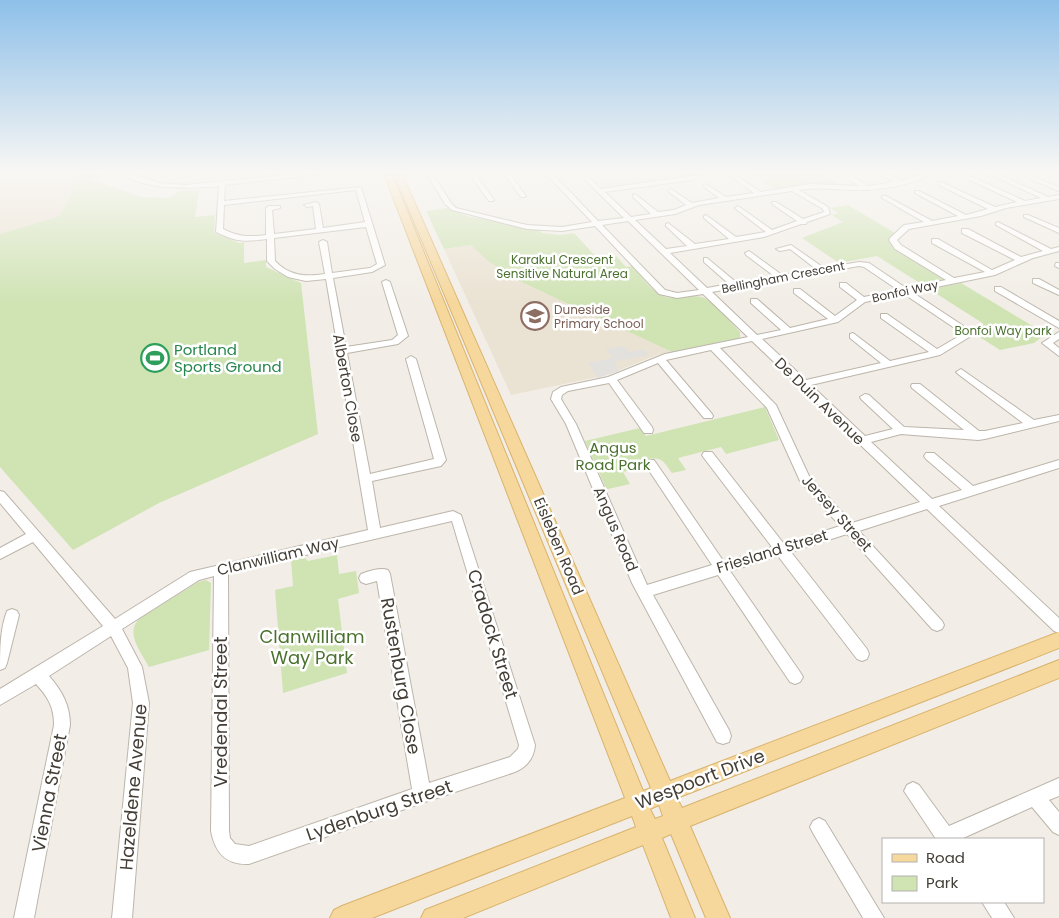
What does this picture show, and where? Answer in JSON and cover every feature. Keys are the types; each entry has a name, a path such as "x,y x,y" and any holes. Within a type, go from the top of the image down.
{"main road":[{"name":"Eisleben Road","path":"405,217 683,918"},
{"name":"Eisleben Road","path":"417,217 718,918"},
{"name":"Wespoort Drive","path":"342,918 1059,640"},
{"name":"Wespoort Drive","path":"433,918 1059,669"}],"street":[{"path":"219,217 218,228 220,232 240,239 370,224"},
{"path":"269,217 271,261 276,267 302,278 372,270 381,265 368,217"},
{"path":"318,217 320,230"},
{"path":"483,217 538,229 562,230 644,217"},
{"path":"590,217 597,224"},
{"name":"De Duin Avenue","path":"627,217 1059,627"},
{"path":"706,217 735,240"},
{"path":"750,217 772,233"},
{"path":"795,217 804,223"},
{"path":"663,252 772,233 819,217"},
{"path":"920,217 931,223"},
{"path":"953,281 894,243 893,240 907,227 965,217"},
{"path":"1028,217 1059,231"},
{"name":"Bellingham Crescent","path":"597,224 664,294 675,296 851,264 866,265 965,333 966,336 936,354 803,384"},
{"path":"998,224 1055,250"},
{"path":"668,225 692,247"},
{"path":"965,231 1021,260"},
{"path":"936,241 992,273"},
{"name":"Alberton Close","path":"323,242 375,533"},
{"path":"780,249 791,247 822,270"},
{"name":"Bonfoi Way","path":"754,338 835,320 862,300 992,273 1021,260 1055,250"},
{"path":"749,253 780,277"},
{"path":"707,260 735,286"},
{"path":"1036,281 1059,293"},
{"path":"341,351 395,342 403,336 386,282"},
{"path":"843,285 862,300"},
{"path":"998,289 1059,325"},
{"path":"797,291 835,320"},
{"path":"754,301 788,331"},
{"path":"884,316 936,354"},
{"path":"1059,335 1047,344 1059,353"},
{"path":"853,336 889,365"},
{"name":"Angus Road","path":"724,736 644,592 571,424 556,399 557,394 565,389 611,379 660,359 754,338"},
{"name":"Jersey Street","path":"714,347 770,405 801,474 937,625"},
{"path":"364,478 437,463 440,460 411,359"},
{"path":"660,359 708,416"},
{"path":"961,372 1031,423"},
{"path":"611,379 648,430"},
{"path":"916,386 978,436"},
{"path":"865,397 901,430"},
{"path":"862,441 901,430 978,436 1059,418"},
{"path":"708,455 862,654"},
{"path":"930,456 971,491"},
{"path":"650,463 795,677"},
{"name":"Friesland Street","path":"644,592 781,548 1059,464"},
{"name":"Hazeldene Avenue","path":"0,494 114,628 135,667 141,703 122,918"},
{"name":"Clanwilliam Way","path":"0,698 195,576 455,516"},
{"name":"Cradock Street","path":"455,516 527,745 526,753"},
{"path":"0,554 34,534"},
{"name":"Vredendal Street","path":"221,569 220,831 224,847 229,852"},
{"name":"Rustenburg Close","path":"366,578 383,574 422,794"},
{"path":"0,663 12,615"},
{"name":"Vienna Street","path":"24,918 63,712 60,703 38,674"},
{"name":"Lydenburg Street","path":"229,852 236,855 249,855 422,794 515,764 526,753"},
{"path":"913,791 946,838 1059,787"},
{"path":"1035,797 1059,826"},
{"path":"819,827 874,918"},
{"path":"993,903 1004,918"}],"shaded area":[{"path":"0,217 57,217 0,234"},
{"name":"Duneside Primary School","path":"471,245 488,261 519,281 672,352 657,355 607,375 511,395 444,249"},
{"path":"624,346 629,352 644,349 649,355 614,362 619,371 597,378 588,363 612,358 606,349"}],"green space":[{"name":"Portland Sports Ground","path":"57,217 215,217 214,233 239,243 244,242 244,263 266,260 266,267 301,283 318,434 159,503 73,550 0,467 0,234"},
{"name":"Karakul Crescent Sensitive Natural Area","path":"429,217 471,217 539,230 542,233 559,235 574,233 598,259 616,256 626,267 632,266 659,294 668,298 696,296 711,302 740,332 740,338 672,352 519,281 488,261 471,245 444,249"},
{"path":"835,217 868,217 895,233 889,240 891,245 944,280 923,285 877,256 839,263 802,238 843,222"},
{"name":"Bonfoi Way park","path":"961,283 1046,334 1034,343 1000,350 967,329 984,324 929,289"},
{"name":"Angus Road Park","path":"765,407 779,440 726,454 721,447 678,458 686,470 672,473 661,460 645,460 645,466 623,472 630,484 608,489 585,441 640,428 646,436"},
{"name":"Clanwilliam Way Park","path":"337,555 339,574 356,571 359,593 338,599 347,673 283,693 275,590 293,586 291,559 303,556 308,561"},
{"path":"206,580 211,583 209,650 149,667 136,643 134,636 135,624 139,619 198,582"}],"place":[{"name":"Duneside Primary School","path":"535,316"},
{"name":"Portland Sports Ground","path":"155,358"}]}
